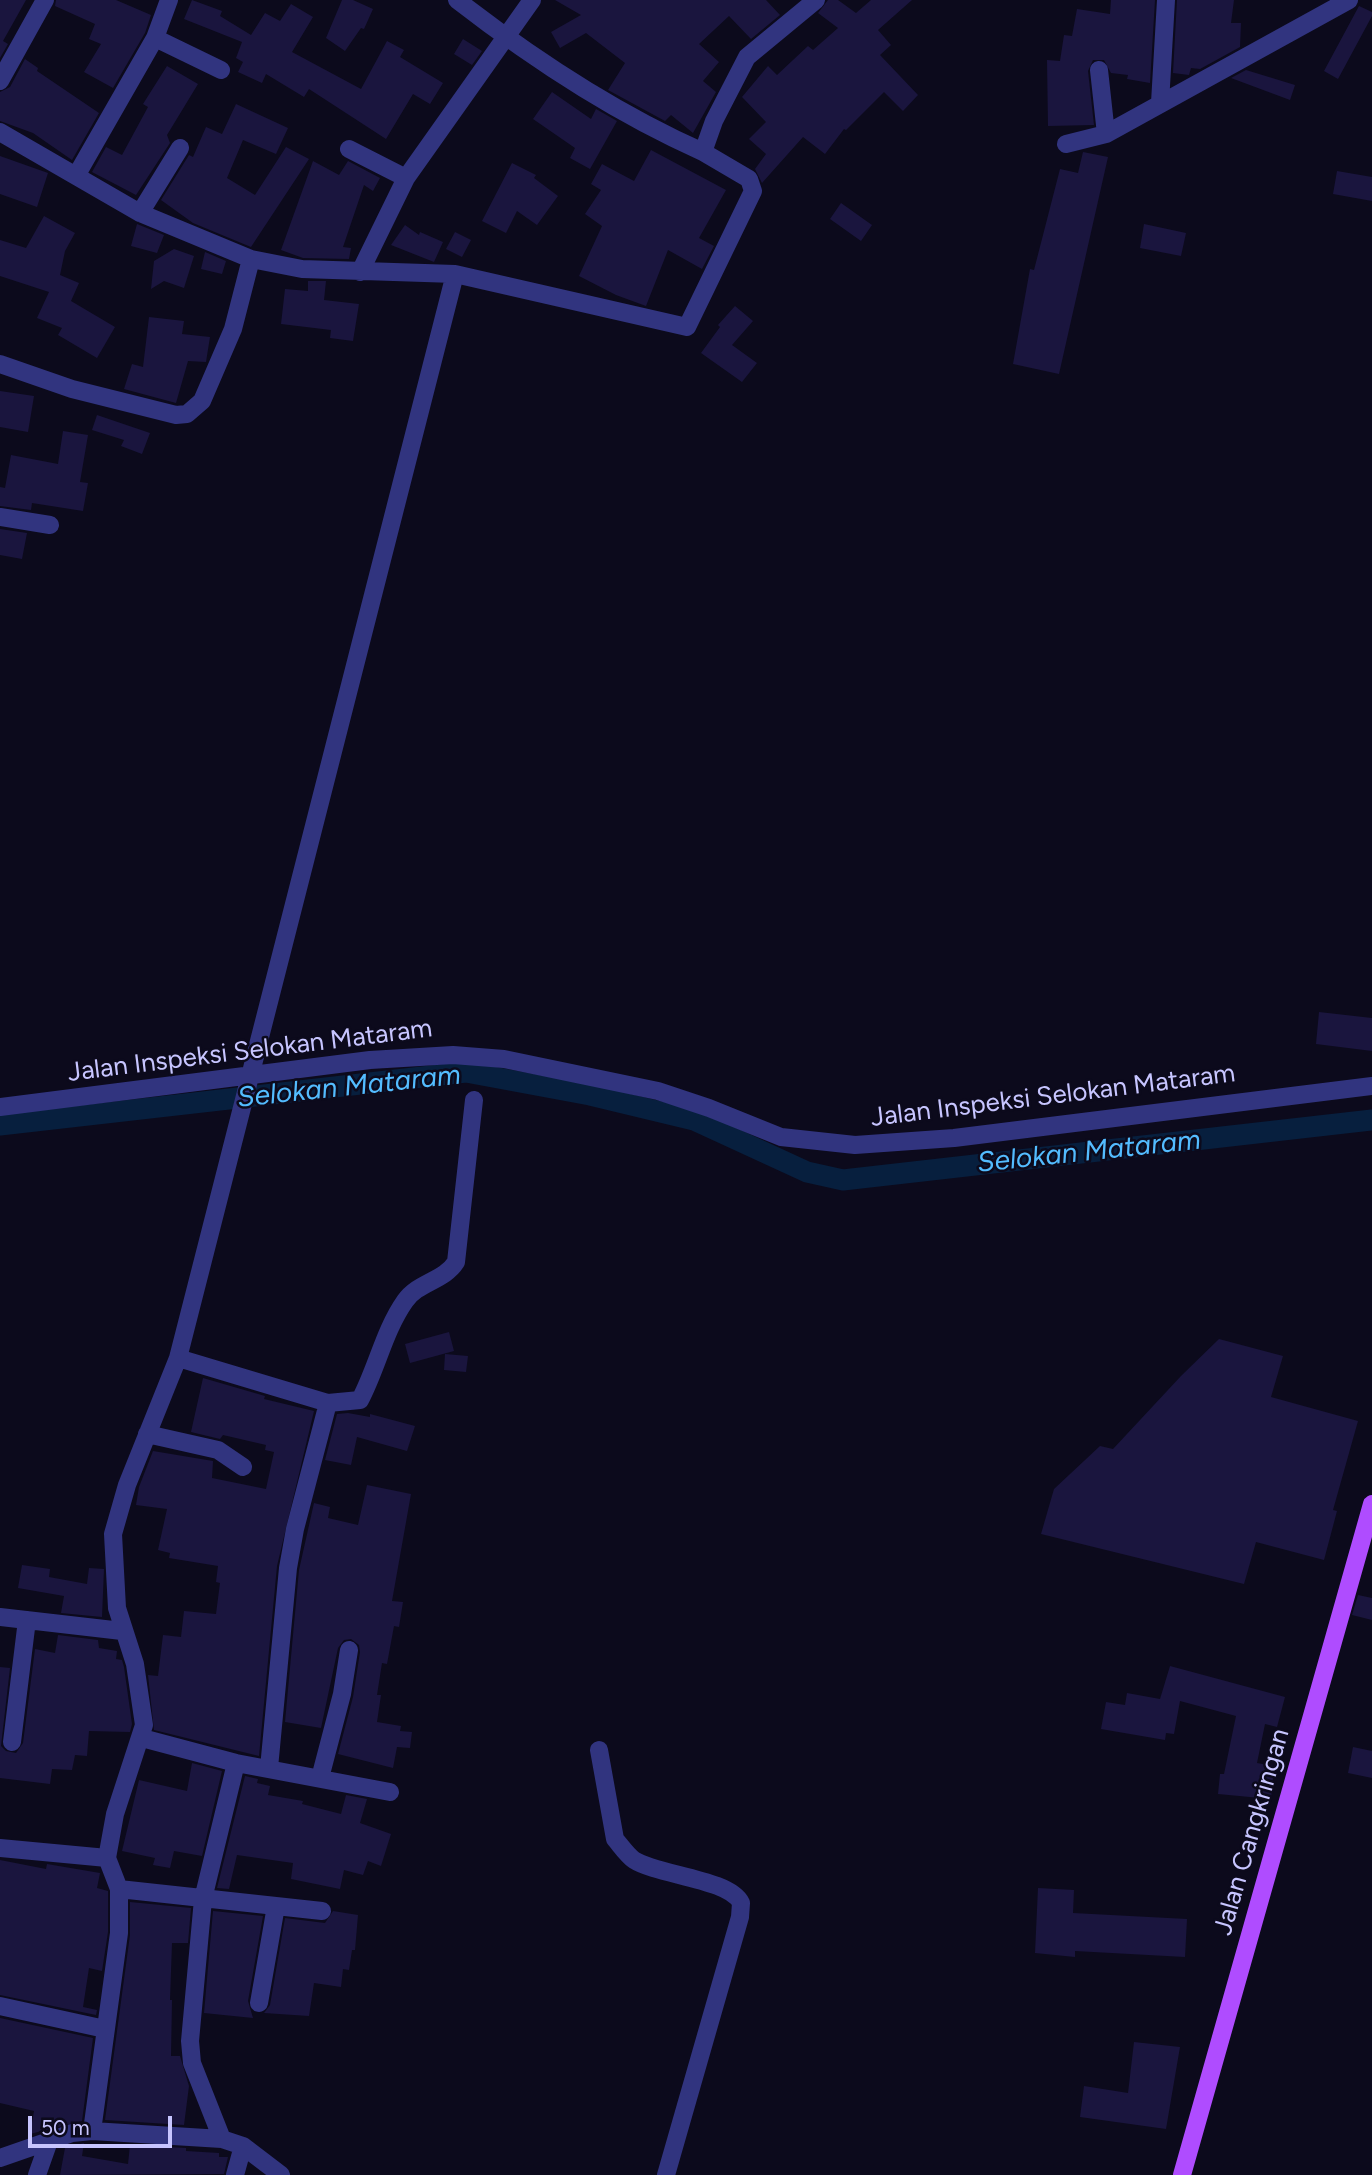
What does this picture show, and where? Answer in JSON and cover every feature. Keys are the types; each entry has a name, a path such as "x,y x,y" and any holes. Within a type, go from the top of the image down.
{"main road":[{"name":"Jalan Cangkringan","path":"1182,2175 1372,1504"}],"street":[{"path":"0,81 45,0"},
{"path":"76,176 155,37 169,0"},
{"path":"0,132 140,213 251,259 302,269 455,274 687,327 753,191 749,179 703,152 654,131 507,38 457,0"},
{"path":"360,272 406,178 532,0"},
{"path":"1160,103 1166,0"},
{"path":"1066,144 1106,134 1349,0"},
{"path":"703,152 714,121 747,57 807,3"},
{"path":"155,37 221,70"},
{"path":"1099,70 1106,134"},
{"path":"140,213 180,148"},
{"path":"349,149 406,178"},
{"path":"0,364 72,389 176,415 187,414 202,401 229,340 251,259"},
{"path":"92,2131 119,1933 118,1889 107,1858 115,1814 142,1738 142,1694 135,1664 122,1631 114,1578 113,1534 127,1485 177,1358 455,274"},
{"path":"0,517 50,525"},
{"name":"Jalan Inspeksi Selokan Mataram","path":"0,1107 248,1083 370,1060 453,1055 517,1062 658,1091 781,1137 855,1146 954,1138 1372,1086"},
{"path":"177,1358 328,1403 360,1400 391,1324 405,1300 417,1287 445,1274 456,1262 474,1100"},
{"path":"269,1768 288,1568 295,1530 328,1403"},
{"path":"147,1434 218,1450 243,1467"},
{"path":"0,1617 122,1631"},
{"path":"12,1742 27,1620"},
{"path":"320,1778 342,1695 349,1650"},
{"path":"142,1738 236,1763 390,1792"},
{"path":"599,1749 615,1839 623,1849 635,1860 727,1891 741,1903 740,1917 666,2175"},
{"path":"222,2139 192,2063 190,2041 203,1899 236,1763"},
{"path":"0,1848 107,1858"},
{"path":"118,1889 322,1911"},
{"path":"258,2003 276,1906"},
{"path":"0,2006 105,2029"},
{"path":"0,2158 72,2133 92,2131 222,2139 243,2146 281,2175"},
{"path":"37,2175 49,2141"},
{"path":"235,2175 243,2146"}],"building":[{"path":"0,0 26,0 3,41 8,44 0,58"},
{"path":"56,0 116,0 151,15 145,33 113,88 84,72 101,44 89,39 95,24 55,6"},
{"path":"192,0 222,11 220,16 251,35 265,13 280,21 291,4 313,17 292,52 361,89 387,41 404,50 400,57 443,83 430,104 413,94 386,139 309,89 304,97 266,74 262,83 238,72 243,62 236,58 242,42 184,19"},
{"path":"342,0 353,0 373,9 364,29 361,28 345,51 326,38"},
{"path":"555,0 766,0 780,15 751,39 729,16 699,44 719,62 703,81 716,92 693,133 671,115 665,121 608,90 625,63 586,33 560,48 551,32 581,15"},
{"path":"828,0 838,0 856,13 871,0 912,0 878,30 891,45 880,55 918,95 903,111 884,92 844,129 825,154 803,137 762,183 755,169 766,154 749,139 766,122 742,97 768,66 777,75 808,46 813,50 838,28 818,13"},
{"path":"1111,0 1155,0 1150,83 1127,79 1128,75 1111,73 1104,60 1093,60 1088,71 1094,125 1048,126 1047,60 1060,61 1064,35 1072,36 1077,9 1110,14"},
{"path":"1177,0 1234,0 1231,23 1241,23 1240,47 1200,69 1191,68 1189,75 1173,73"},
{"path":"1359,6 1372,12 1372,16 1338,79 1324,71"},
{"path":"463,39 482,51 472,65 454,54"},
{"path":"25,59 38,68 37,71 99,113 72,160 33,133 0,121 0,92 10,87"},
{"path":"167,66 198,84 167,135 170,143 136,195 92,172 106,147 122,155 148,107 143,104"},
{"path":"1246,70 1295,85 1290,100 1231,78"},
{"path":"552,92 591,119 596,109 617,121 590,169 570,158 575,148 533,119"},
{"path":"236,104 288,128 276,154 243,140 227,178 255,195 286,147 309,159 251,247 193,223 161,200 189,155 193,157 206,127 222,134"},
{"path":"651,150 726,190 699,238 714,246 702,269 668,250 646,306 616,295 579,276 602,226 585,214 601,190 591,184 602,164 634,181"},
{"path":"1083,152 1108,157 1059,374 1013,364 1030,269 1034,270 1060,169 1078,173"},
{"path":"0,156 48,173 37,207 0,194"},
{"path":"313,161 339,175 348,161 380,178 373,191 364,185 343,247 351,248 349,259 303,258 281,250"},
{"path":"512,163 536,175 534,178 558,196 537,225 517,211 506,233 482,221"},
{"path":"1337,171 1372,177 1372,201 1333,194"},
{"path":"841,203 872,225 861,241 830,219"},
{"path":"44,216 75,233 65,251 60,275 79,283 71,301 115,327 97,358 58,335 62,328 37,318 49,292 0,276 0,240 26,248"},
{"path":"137,224 164,235 157,253 131,246"},
{"path":"1144,224 1186,233 1181,256 1140,248"},
{"path":"405,225 419,235 420,232 443,242 434,262 391,245"},
{"path":"455,232 471,240 462,257 446,249"},
{"path":"174,249 194,256 184,288 164,281 151,289 154,261"},
{"path":"205,252 226,261 222,274 201,269"},
{"path":"308,281 326,281 324,300 359,304 353,341 330,338 331,330 281,324 285,289 308,291"},
{"path":"735,306 753,321 732,345 757,363 742,382 701,353 720,327 718,325"},
{"path":"149,317 184,321 182,334 210,337 206,362 188,361 176,403 124,389 132,364 143,367"},
{"path":"0,391 34,396 28,432 0,427"},
{"path":"97,415 150,433 142,454 121,446 124,440 92,430"},
{"path":"63,431 88,435 80,482 88,483 83,511 32,503 31,510 0,506 0,487 5,488 11,455 58,464"},
{"path":"0,529 27,533 22,559 0,555"},
{"path":"1319,1012 1372,1018 1372,1051 1316,1044"},
{"path":"449,1332 454,1351 410,1363 405,1344"},
{"path":"1219,1339 1283,1356 1271,1397 1358,1421 1333,1510 1337,1511 1324,1560 1256,1542 1244,1584 1041,1534 1054,1489 1100,1446 1113,1449"},
{"path":"445,1354 468,1356 466,1372 444,1370"},
{"path":"203,1378 265,1396 264,1399 314,1411 277,1566 259,1756 154,1730 148,1675 158,1676 163,1635 181,1637 184,1611 216,1614 220,1583 216,1582 218,1566 169,1558 170,1553 158,1550 167,1509 136,1505 139,1487 153,1451 213,1461 212,1478 266,1489 274,1452 265,1450 266,1445 223,1435 220,1439 191,1432"},
{"path":"337,1414 370,1417 370,1414 415,1426 407,1451 357,1437 351,1465 325,1460"},
{"path":"367,1485 411,1494 392,1601 403,1602 399,1627 394,1626 387,1664 382,1663 377,1695 381,1695 377,1722 401,1726 400,1731 412,1732 410,1748 397,1747 393,1768 338,1754 353,1697 360,1652 359,1645 351,1639 344,1640 338,1648 321,1728 285,1722 299,1570 314,1503 330,1507 328,1518 358,1525"},
{"path":"22,1565 50,1569 49,1577 87,1584 89,1568 104,1569 102,1617 61,1613 64,1596 18,1588"},
{"path":"1358,1595 1372,1598 1372,1620 1352,1615"},
{"path":"58,1635 98,1640 99,1648 117,1651 116,1659 122,1660 124,1667 132,1724 130,1732 89,1731 87,1756 75,1755 72,1770 52,1769 50,1784 0,1778 0,1667 10,1668 1,1746 6,1751 16,1753 23,1743 35,1649 55,1653"},
{"path":"1170,1666 1285,1697 1277,1727 1265,1724 1257,1763 1274,1766 1271,1799 1218,1794 1220,1774 1224,1774 1236,1716 1180,1701 1174,1734 1166,1733 1165,1740 1101,1729 1106,1702 1125,1705 1127,1693 1160,1699"},
{"path":"1353,1747 1372,1751 1372,1778 1348,1773"},
{"path":"192,1763 222,1771 202,1856 174,1851 170,1868 153,1865 155,1858 122,1851 139,1780 187,1791"},
{"path":"245,1776 270,1786 268,1795 303,1801 302,1804 341,1814 346,1795 367,1799 360,1823 391,1834 381,1866 368,1861 363,1875 344,1870 340,1889 291,1879 293,1863 237,1855 229,1889 217,1888"},
{"path":"0,1860 46,1869 47,1864 100,1873 97,1888 108,1891 108,1932 102,1971 89,1968 83,2007 97,2010 96,2015 0,1995"},
{"path":"1038,1888 1074,1890 1073,1913 1187,1919 1185,1957 1075,1951 1075,1957 1035,1953"},
{"path":"130,1902 191,1908 188,1943 172,1943 170,2000 171,2056 180,2056 189,2086 184,2125 105,2120 130,1935"},
{"path":"213,1911 263,1916 248,2001 253,2018 204,2013"},
{"path":"333,1911 358,1915 355,1950 352,1950 349,1970 343,1969 341,1987 314,1983 309,2016 264,2013 270,2005 285,1918 325,1923"},
{"path":"0,2018 93,2038 82,2121 30,2134 34,2111 0,2103"},
{"path":"1134,2042 1180,2047 1166,2129 1080,2117 1084,2086 1128,2093"},
{"path":"84,2143 82,2156 128,2164 130,2145 186,2148 186,2151 219,2153 219,2157 228,2157 224,2174 60,2175 65,2148"}],"waterway":[{"name":"Selokan Mataram","path":"0,1125 466,1072 590,1095 694,1120 807,1172 843,1180 1372,1120"}]}
